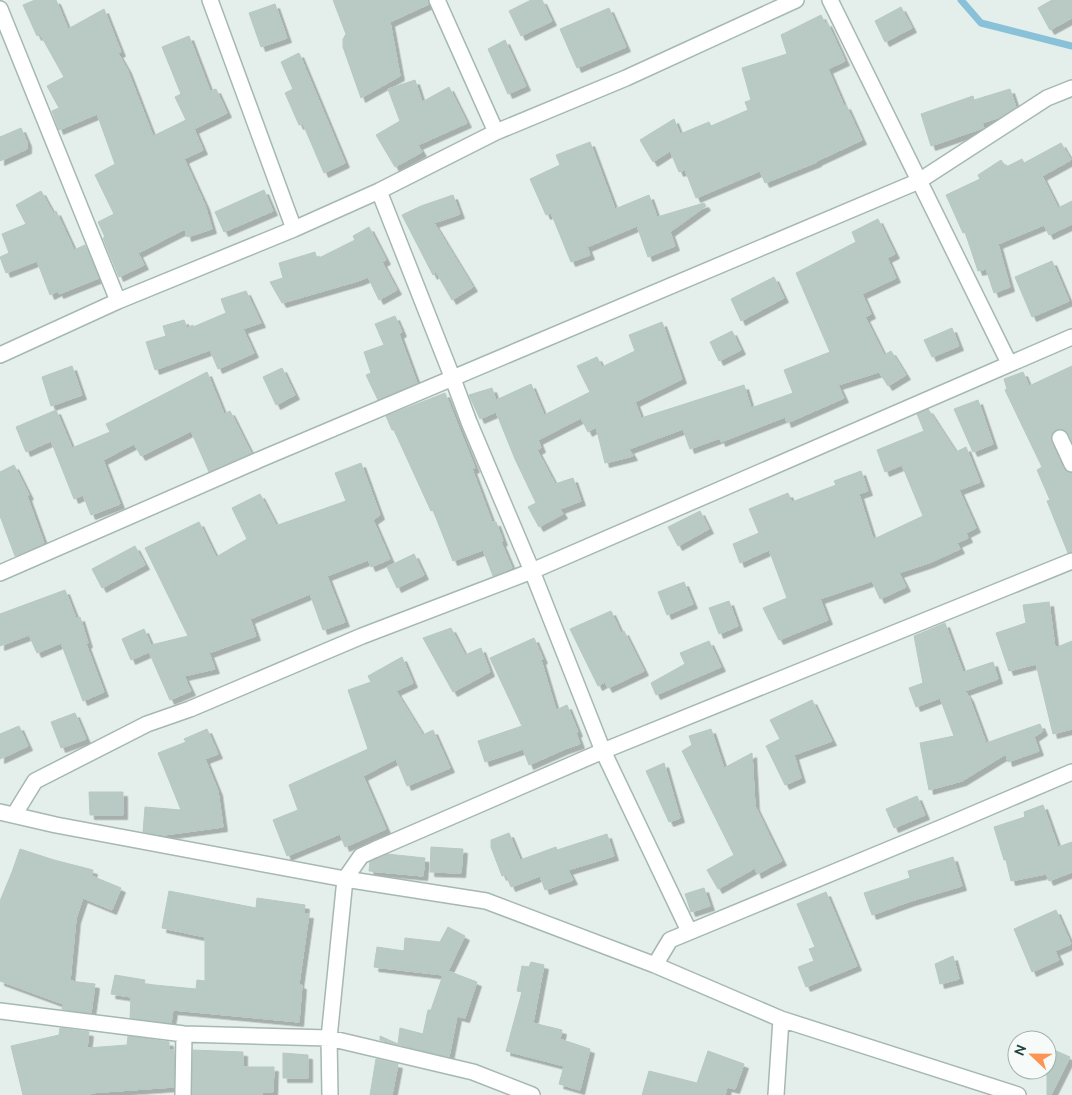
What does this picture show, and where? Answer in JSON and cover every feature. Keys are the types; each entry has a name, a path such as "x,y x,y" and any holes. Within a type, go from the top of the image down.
{"street":[{"path":"210,0 294,229"},
{"path":"437,0 496,132"},
{"path":"0,355 118,301 294,229 379,191 496,132 626,78 796,0"},
{"path":"830,0 1009,363"},
{"path":"0,9 118,301"},
{"path":"0,573 261,459 919,181 1048,98 1072,88"},
{"path":"379,191 476,441 532,571 603,751 689,931"},
{"path":"1018,1095 781,1019 655,964 486,902 345,879 56,825 7,813 35,781 148,724 190,709 362,636 532,571 1072,337"},
{"path":"1060,438 1072,464"},
{"path":"330,1095 329,1038 345,879 361,856 603,751 1072,561"},
{"path":"655,964 670,940 689,931 934,831 1072,772"},
{"path":"0,1011 184,1034 329,1038 473,1072 532,1095"},
{"path":"776,1095 781,1019"},
{"path":"183,1095 184,1034"}],"building":[{"path":"35,0 56,0 68,29 104,9 121,52 118,53 127,69 153,136 186,120 175,97 181,94 162,47 189,36 210,91 216,89 227,113 194,129 203,150 184,159 205,205 212,229 187,237 185,229 138,253 144,265 119,277 98,222 114,214 95,175 115,164 97,114 59,130 52,111 59,108 47,86 64,77 40,34 37,36 23,5"},
{"path":"333,0 428,0 429,4 390,22 400,76 361,98 343,47 343,39 346,34"},
{"path":"531,0 542,0 552,21 521,36 509,11"},
{"path":"1052,0 1072,0 1072,18 1050,30 1038,8"},
{"path":"275,4 287,38 261,47 249,13"},
{"path":"901,7 912,28 885,42 875,21"},
{"path":"609,8 626,47 577,68 560,29"},
{"path":"821,15 825,23 827,22 845,61 828,69 844,106 846,105 862,140 817,162 765,183 760,171 696,198 685,170 679,172 670,151 653,162 640,140 674,119 680,134 709,122 711,126 748,110 745,102 751,100 742,68 787,54 781,35"},
{"path":"505,40 526,86 508,94 488,49"},
{"path":"299,53 345,163 324,173 303,124 299,125 285,93 293,89 281,62"},
{"path":"415,80 422,102 449,87 467,123 418,145 422,152 395,167 376,135 400,121 388,89"},
{"path":"1010,89 1016,107 1001,117 982,123 984,128 931,146 921,114 973,96 974,100"},
{"path":"21,128 27,142 27,149 0,161 0,137"},
{"path":"590,142 615,209 649,195 657,217 704,203 706,206 670,232 675,246 648,257 637,226 587,247 590,255 571,262 551,213 546,215 530,179 560,165 556,155"},
{"path":"1061,143 1071,160 1042,176 1058,208 1072,201 1072,224 1049,235 1044,225 998,244 1010,287 994,293 986,269 978,271 965,232 963,233 946,195 980,179 978,175 1001,160 1006,167 1022,159 1024,163"},
{"path":"264,190 273,211 224,232 215,212"},
{"path":"41,191 53,213 56,211 74,250 85,245 99,278 59,294 58,291 50,295 37,261 6,273 0,257 9,253 2,234 26,224 16,205"},
{"path":"453,195 460,214 434,223 473,287 452,300 436,272 433,275 402,215"},
{"path":"878,219 895,254 887,258 896,278 862,294 871,314 865,317 884,355 891,351 906,375 888,386 879,372 838,385 844,398 787,423 785,417 721,442 720,438 690,449 683,429 629,449 633,456 605,463 596,427 588,432 581,418 538,440 541,448 537,450 555,484 573,478 581,501 560,509 563,514 539,527 528,507 536,503 515,459 496,412 480,419 469,395 492,388 496,400 531,384 544,415 590,392 577,366 597,357 602,367 635,351 629,335 662,322 682,379 635,402 641,418 744,385 751,408 793,393 784,370 830,352 796,273 856,242 852,232"},
{"path":"369,227 386,260 382,262 397,290 379,300 368,277 282,303 270,282 283,278 279,263 315,252 317,259 355,240 353,236"},
{"path":"1052,261 1069,301 1032,317 1015,277"},
{"path":"774,277 784,298 741,321 731,299"},
{"path":"246,291 261,323 243,329 254,353 218,369 210,350 155,370 146,342 166,336 163,326 184,320 187,328 193,325 193,327 226,313 221,299"},
{"path":"395,316 402,332 399,334 417,383 378,400 366,375 371,373 364,352 384,345 375,324"},
{"path":"952,328 959,346 932,357 924,340"},
{"path":"732,331 741,350 719,361 710,342"},
{"path":"72,366 82,395 51,406 42,377"},
{"path":"1072,366 1072,442 1065,430 1061,429 1053,432 1051,438 1063,468 1067,472 1072,473 1072,552 1068,553 1047,501 1050,500 1037,470 1042,467 1005,390 1007,389 1004,379 1023,372 1029,386"},
{"path":"282,368 295,395 276,405 263,377"},
{"path":"207,372 224,414 230,411 251,453 209,472 191,431 141,456 134,444 103,460 120,504 91,515 83,495 74,499 51,441 26,452 16,427 56,410 72,448 110,432 106,424"},
{"path":"445,393 475,468 472,469 492,522 496,522 503,541 501,542 512,568 493,576 483,550 453,561 433,510 431,511 386,416"},
{"path":"978,400 993,444 973,452 954,409"},
{"path":"928,409 956,452 966,447 980,482 959,490 976,528 966,533 968,538 957,543 960,549 929,563 899,573 906,587 880,599 872,581 820,599 828,620 779,640 763,608 787,598 769,550 740,563 733,544 759,533 749,509 788,493 792,502 836,485 834,481 861,471 868,491 859,494 874,539 923,516 902,465 885,472 877,450 924,431 917,414"},
{"path":"361,463 380,515 373,520 390,559 371,567 368,560 327,576 345,622 323,630 310,594 250,619 256,636 209,653 215,669 184,676 191,691 170,700 149,652 131,660 122,639 144,629 151,645 188,636 145,548 199,522 216,557 247,539 232,508 260,494 276,525 278,525 346,501 335,473"},
{"path":"14,465 29,495 27,496 44,543 15,556 0,516 0,472"},
{"path":"700,511 709,529 678,546 668,527"},
{"path":"135,546 145,565 102,588 92,569"},
{"path":"414,554 424,575 397,588 387,567"},
{"path":"684,582 693,604 667,615 658,592"},
{"path":"65,590 76,618 80,617 88,643 86,644 104,692 83,701 61,643 37,653 29,635 0,646 0,614"},
{"path":"729,601 738,626 719,634 709,608"},
{"path":"1049,602 1055,648 1072,641 1072,729 1053,734 1036,664 1009,671 996,633 1026,623 1023,605"},
{"path":"611,611 621,633 624,631 644,671 608,688 605,682 598,686 570,629"},
{"path":"945,623 963,672 993,662 998,679 965,691 986,743 1040,724 1043,731 1034,737 1039,751 1008,762 1006,754 962,781 929,790 920,743 954,736 940,698 916,707 909,688 923,683 914,636"},
{"path":"451,628 465,655 481,648 490,672 453,692 423,638"},
{"path":"534,638 543,659 541,660 556,710 567,705 578,732 576,733 580,744 529,765 523,749 485,762 478,741 522,726 490,658"},
{"path":"709,641 721,667 656,695 651,683 685,664 680,653"},
{"path":"402,657 413,683 396,691 423,735 433,730 450,768 407,786 396,759 363,776 386,829 345,847 340,834 287,856 273,820 298,810 289,785 368,749 348,690 371,682 368,676"},
{"path":"812,700 832,741 794,755 801,778 785,785 766,746 780,739 770,720"},
{"path":"75,713 86,739 61,748 51,722"},
{"path":"19,726 28,746 0,759 0,734"},
{"path":"207,729 218,754 205,759 218,791 223,827 164,835 143,832 145,807 181,810 158,753 186,742 184,739"},
{"path":"711,729 724,768 752,753 755,806 782,861 757,874 755,868 718,889 707,870 734,855 682,751 692,745 689,736"},
{"path":"664,763 680,818 669,822 646,771"},
{"path":"89,792 123,792 123,815 90,815"},
{"path":"917,796 925,815 894,828 886,809"},
{"path":"1043,805 1058,847 1072,842 1072,872 1049,881 1046,874 1011,881 1006,860 1004,860 994,827 1025,817 1024,812"},
{"path":"509,833 520,860 556,847 557,850 607,834 614,856 568,870 573,880 545,890 540,876 511,887 506,875 502,876 491,847 491,840"},
{"path":"431,847 463,849 461,873 430,872"},
{"path":"20,849 93,870 92,876 121,888 112,910 83,898 76,919 70,981 95,984 91,1013 62,1009 63,1004 0,981 0,901"},
{"path":"387,854 425,858 423,876 369,871 370,862"},
{"path":"953,857 962,886 872,915 864,893 910,878 908,871"},
{"path":"704,888 710,906 691,912 685,894"},
{"path":"169,891 256,908 257,898 305,905 304,914 309,914 299,984 302,985 299,1022 173,1010 171,1023 130,1018 131,997 111,994 115,975 145,980 144,984 196,989 197,980 205,981 205,937 162,928"},
{"path":"826,892 857,966 806,987 798,967 814,961 809,949 815,947 797,904"},
{"path":"1056,910 1071,944 1055,951 1059,960 1032,972 1014,929"},
{"path":"448,927 465,936 448,971 477,982 465,1018 457,1016 449,1057 380,1040 380,1036 398,1044 400,1028 423,1034 428,1010 431,1010 443,975 374,967 377,947 404,951 405,938 440,942"},
{"path":"953,956 959,979 940,984 935,964"},
{"path":"531,962 544,965 533,1023 562,1030 560,1039 590,1049 580,1090 559,1084 564,1066 506,1051 522,992 517,991 522,966 529,967"},
{"path":"60,1028 89,1032 87,1048 127,1045 128,1036 169,1042 169,1050 174,1050 174,1087 89,1093 90,1095 23,1095 11,1046 59,1035"},
{"path":"193,1050 243,1052 243,1067 274,1067 273,1092 262,1092 262,1095 192,1095"},
{"path":"708,1051 744,1064 735,1089 727,1087 725,1095 642,1095 649,1071 697,1083"},
{"path":"1057,1051 1070,1057 1051,1095 1047,1095 1047,1080 1057,1080"},
{"path":"283,1053 308,1055 308,1078 283,1078"},
{"path":"376,1059 398,1064 392,1095 370,1095"}],"waterway":[{"path":"961,0 981,23 1072,46"}]}
